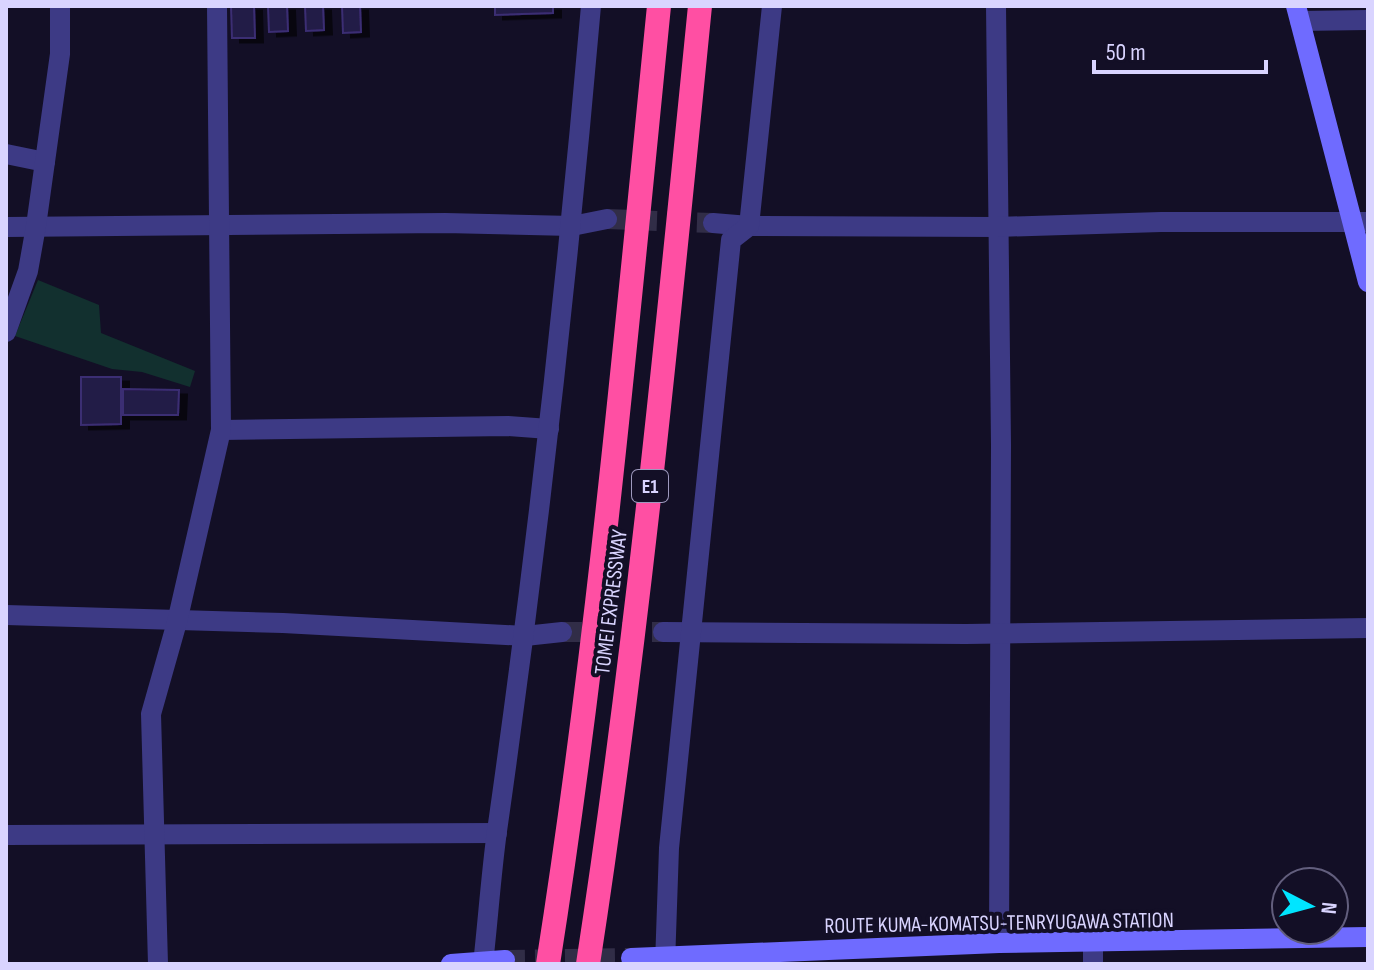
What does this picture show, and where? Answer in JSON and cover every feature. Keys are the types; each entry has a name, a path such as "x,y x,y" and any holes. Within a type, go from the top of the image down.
{"highway":[{"name":"TOMEI EXPRESSWAY","path":"548,964 587,674 619,399 659,6"},
{"name":"TOMEI EXPRESSWAY","path":"588,964 660,404 700,6"}],"main road":[{"path":"1298,14 1361,222 1368,282"},
{"name":"ROUTE KUMA-KOMATSU-TENRYUGAWA STATION","path":"631,958 667,961 999,943 1093,954 1368,937"},
{"path":"451,964 505,960"}],"street":[{"path":"6,332 28,271 36,226 60,54 60,6"},
{"path":"158,964 151,714 177,622 221,430 217,6"},
{"path":"483,963 497,833 525,636 572,226 591,6"},
{"path":"667,961 669,848 731,240 749,226 772,6"},
{"path":"996,6 999,943"},
{"path":"1298,14 1368,20"},
{"path":"6,154 45,162"},
{"path":"6,227 445,223 572,226 607,219"},
{"path":"713,223 749,226 997,227 1161,222 1361,222"},
{"path":"221,430 495,426 549,429"},
{"path":"6,615 283,623 525,636 562,632"},
{"path":"663,632 1368,628"},
{"path":"6,835 497,833"}],"green space":[{"path":"38,280 99,305 101,333 195,371 190,387 142,372 112,369 15,336"}],"building":[{"path":"231,6 254,6 255,38 232,38"},
{"path":"268,6 287,6 288,31 269,32"},
{"path":"305,6 323,6 324,30 306,31"},
{"path":"342,6 360,6 361,32 343,33"},
{"path":"495,6 553,6 553,13 495,15"},
{"path":"81,377 121,377 121,424 81,425"},
{"path":"123,389 179,390 178,415 123,415"}],"tunnel":[{"path":"607,219 713,223"},
{"path":"562,632 663,632"},
{"path":"505,960 631,958"}]}
